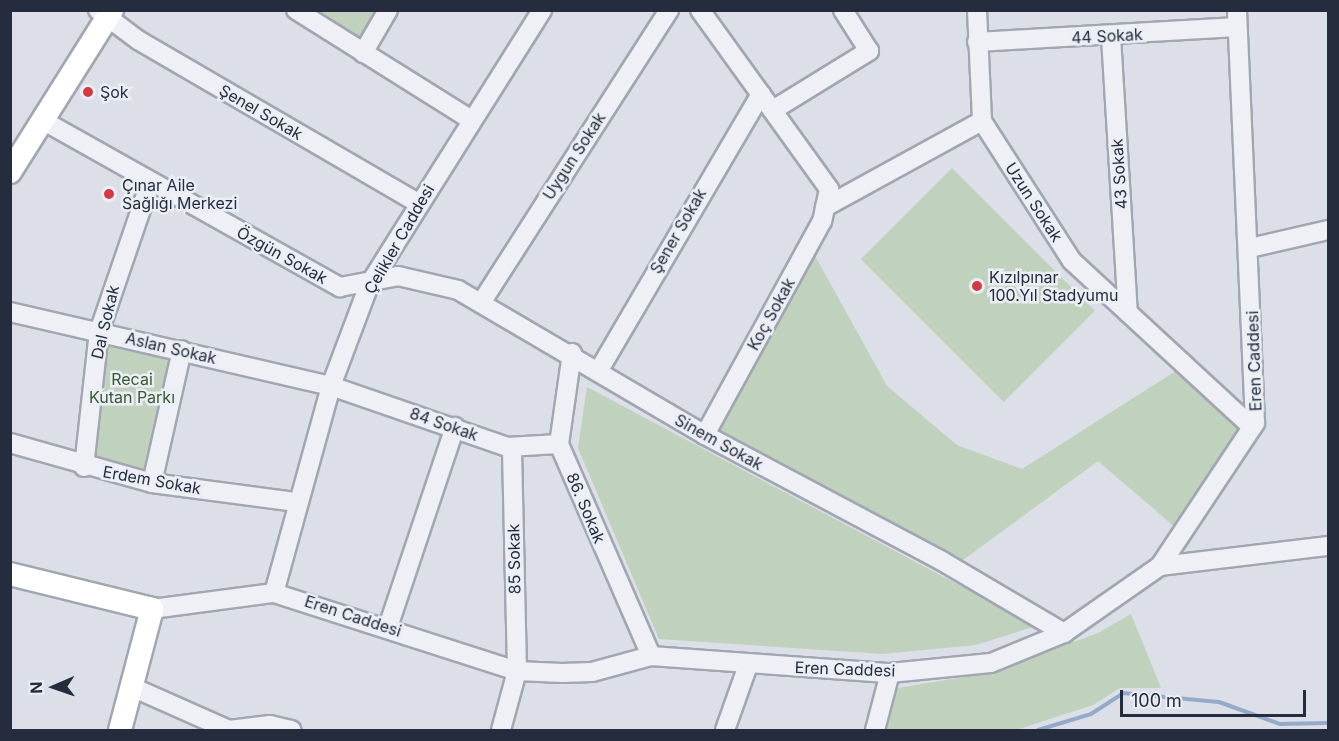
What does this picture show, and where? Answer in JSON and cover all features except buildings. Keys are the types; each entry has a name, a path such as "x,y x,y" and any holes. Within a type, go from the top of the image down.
{"main road":[{"path":"14,156 42,120 105,13"},
{"name":"Eren Caddesi","path":"10,574 152,609"},
{"path":"120,730 152,609"}],"street":[{"path":"296,10 470,119"},
{"path":"363,53 388,10"},
{"name":"Çelikler Caddesi","path":"274,593 297,502 331,386 369,285 470,119 542,10"},
{"name":"Uygun Sokak","path":"481,303 669,10"},
{"path":"700,10 773,110 869,51 843,10"},
{"name":"Uzun Sokak","path":"977,10 976,42 982,121 1072,261 1252,427"},
{"name":"Şenel Sokak","path":"105,13 418,203"},
{"name":"44 Sokak","path":"976,42 1111,37 1237,19"},
{"name":"Eren Caddesi","path":"152,609 274,593 388,627 516,671 591,672 651,656 748,665 890,673 991,663 1064,633 1160,566 1252,427 1250,248 1238,118 1237,19"},
{"name":"43 Sokak","path":"1111,37 1128,312"},
{"name":"Şener Sokak","path":"599,370 761,94"},
{"name":"Koç Sokak","path":"705,435 825,207 830,189 773,110"},
{"name":"Özgün Sokak","path":"42,120 150,183 340,287 369,285"},
{"path":"825,207 982,121"},
{"name":"Dal Sokak","path":"84,467 99,332 150,183"},
{"path":"1250,248 1329,230"},
{"name":"Sinem Sokak","path":"369,285 398,276 415,277 481,303 572,353 705,435 942,561 1064,633"},
{"name":"Aslan Sokak","path":"10,312 331,386"},
{"path":"152,483 182,350"},
{"path":"559,444 572,353"},
{"name":"84 Sokak","path":"331,386 512,447 559,444"},
{"path":"388,627 454,427"},
{"name":"Erdem Sokak","path":"10,443 84,467 152,483 297,502"},
{"name":"86. Sokak","path":"559,444 651,656"},
{"name":"85 Sokak","path":"501,730 516,671 512,447"},
{"path":"1160,566 1329,546"},
{"path":"725,730 748,665"},
{"path":"875,730 890,673"},
{"path":"132,687 229,730 270,725 291,730"}],"green space":[{"path":"300,11 385,11 361,50"},
{"name":"Kızılpınar 100.Yıl Stadyumu","path":"952,168 1095,311 1004,402 861,259"},
{"path":"814,254 887,386 957,445 1022,469 1182,367 1243,427 1176,528 1098,461 959,563 716,432"},
{"name":"Recai Kutan Parkı","path":"105,340 176,356 146,477 88,464"},
{"path":"587,387 1036,626 976,645 883,654 659,639 578,448"},
{"path":"1131,614 1161,688 1120,688 1093,705 1016,730 882,730 891,689 989,673 1098,633"}],"waterway":[{"path":"1038,730 1091,714 1123,693 1219,702 1280,724 1328,723"}],"place":[{"name":"Şok","path":"88,92"},
{"name":"Çınar Aile Sağlığı Merkezi","path":"109,194"},
{"name":"Kızılpınar 100.Yıl Stadyumu","path":"977,286"}]}
